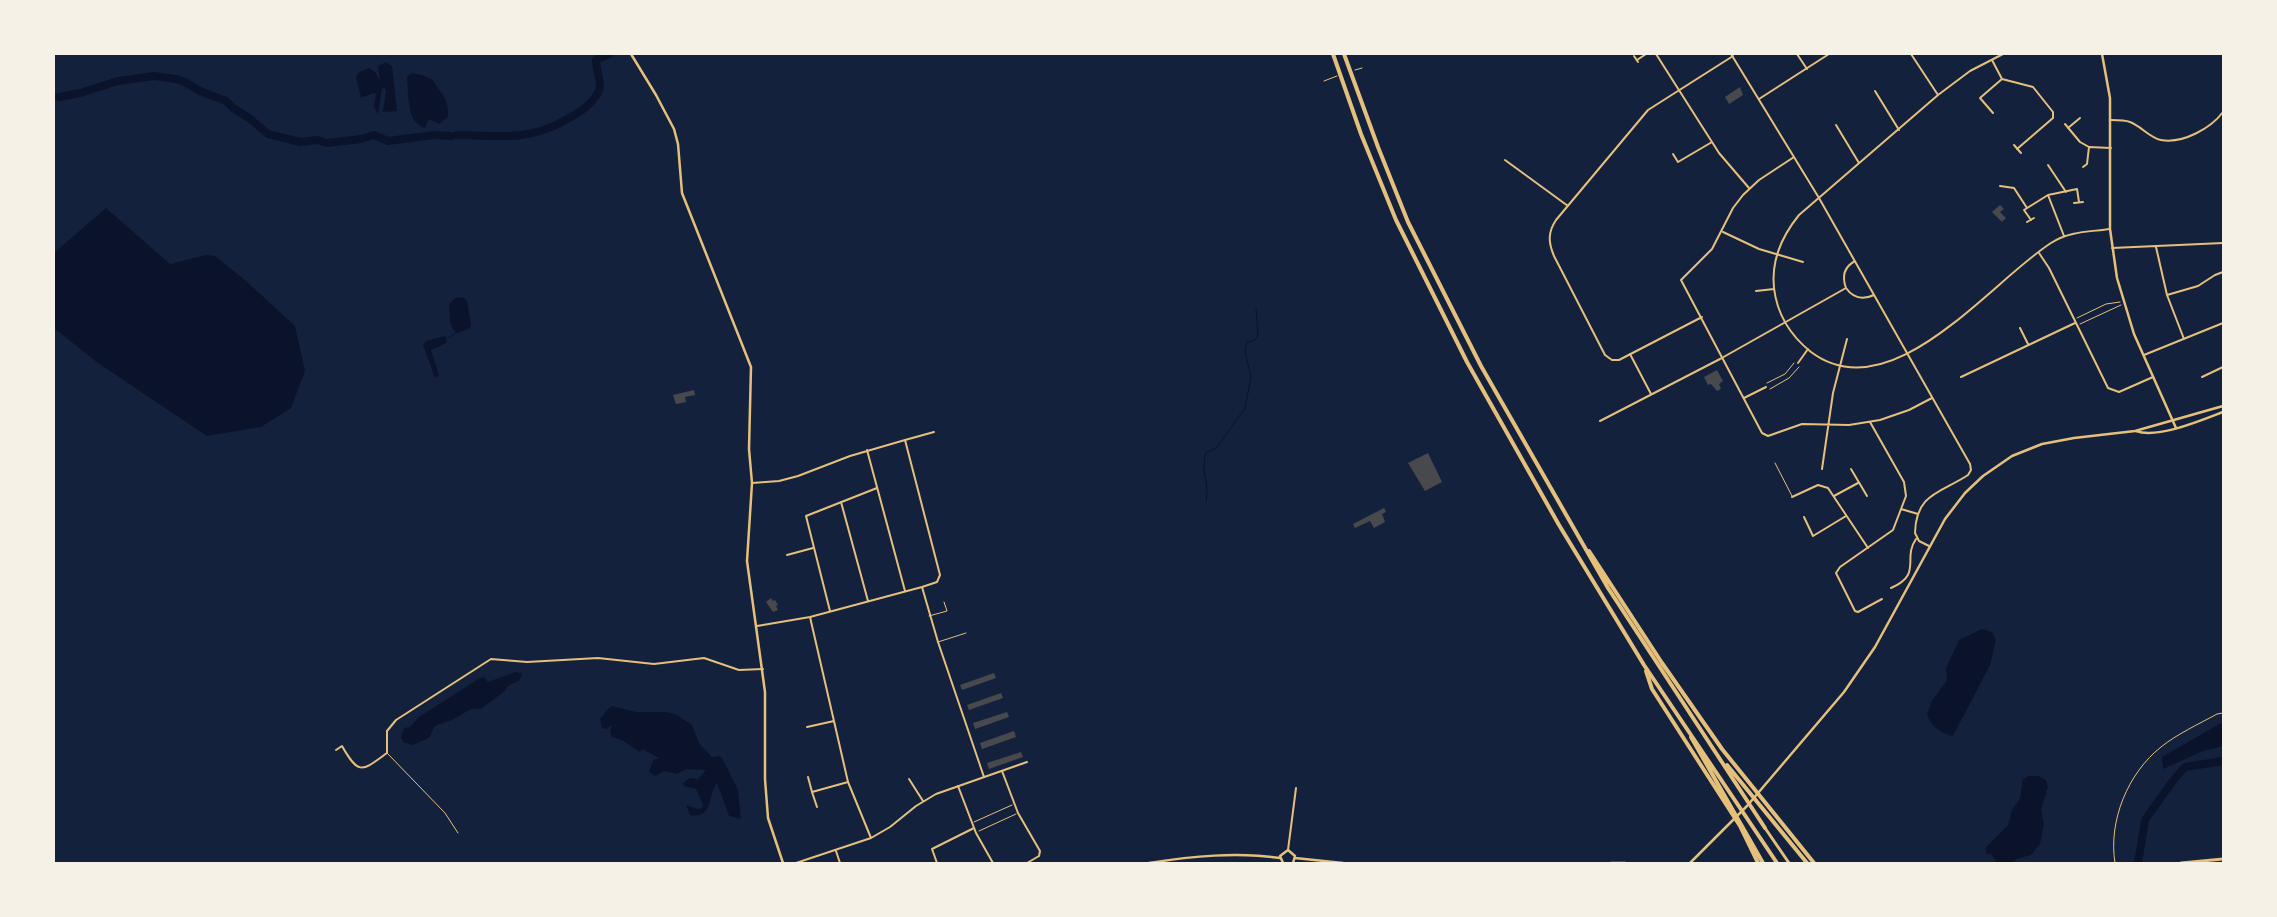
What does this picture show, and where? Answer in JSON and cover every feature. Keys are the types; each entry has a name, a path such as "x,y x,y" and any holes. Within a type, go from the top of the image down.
{"highway":[{"path":"1333,54 1382,186 1433,297 1518,454 1644,665 1777,863"},
{"path":"1344,54 1381,156 1420,248 1486,374 1568,520 1636,633 1789,863"},
{"path":"1568,520 1662,663 1722,749 1814,863"},
{"path":"1644,665 1652,689 1740,826 1758,863"},
{"path":"1678,716 1762,863"},
{"path":"1716,752 1807,863"},
{"path":"2181,863 2223,859"}],"street":[{"path":"630,54 660,102 674,129 678,144 680,181 684,200 749,359 752,376 749,449 752,483 747,561 763,669 766,707 765,779 767,808 771,830 783,863"},
{"path":"1634,56 1637,61 1646,54"},
{"path":"1656,54 1712,142 1729,166 1749,188"},
{"path":"1797,54 1807,69"},
{"path":"1759,99 1829,54"},
{"path":"1911,54 1938,96"},
{"path":"2001,54 1970,71 1938,96 1791,224 1777,254 1774,273 1774,289 1778,308 1785,322 1796,338 1826,361 1840,365 1873,367 1890,363 1942,331 2039,253 2064,236 2078,232 2110,229"},
{"path":"2102,54 2110,98 2110,229 2112,248 2123,302 2176,428"},
{"path":"1702,317 1615,360 1605,355 1550,248 1550,230 1648,110 1732,55 1819,198 1970,464 1971,470 1968,475 1930,496 1918,514 1915,533 1917,538 1930,546"},
{"path":"1992,60 2002,79 2033,87 2053,112 2053,118 2017,149"},
{"path":"1993,113 1980,98 2002,79"},
{"path":"1875,91 1899,130"},
{"path":"2111,120 2129,121 2161,140 2194,134 2208,126 2223,112"},
{"path":"2068,128 2080,118"},
{"path":"2065,124 2080,142 2089,147 2111,148"},
{"path":"1836,125 1859,163"},
{"path":"1673,154 1678,162 1712,142"},
{"path":"2014,145 2021,153"},
{"path":"2083,167 2087,164 2089,147"},
{"path":"1794,157 1749,188 1733,208 1722,232 1705,257 1682,280 1762,433 1766,436 1802,424 1849,425 1870,422 1898,414 1932,398"},
{"path":"1505,160 1568,206"},
{"path":"2048,165 2066,192"},
{"path":"2000,186 2014,188 2027,208"},
{"path":"2031,220 2024,210 2048,195 2077,189 2079,202"},
{"path":"2048,195 2064,236"},
{"path":"2074,203 2083,202"},
{"path":"2027,222 2034,218"},
{"path":"1722,232 1759,249 1803,262"},
{"path":"2112,248 2223,242"},
{"path":"2156,246 2167,295 2184,339"},
{"path":"2039,253 2049,268 2108,388 2119,392 2153,377"},
{"path":"1855,261 1847,267 1844,274 1846,288 1858,298 1867,298 1874,295"},
{"path":"2167,295 2198,286 2223,272"},
{"path":"1600,421 1722,358 1846,288"},
{"path":"1756,291 1774,289"},
{"path":"1960,377 2075,323"},
{"path":"2144,355 2223,323"},
{"path":"2020,328 2028,344"},
{"path":"1822,469 1828,424 1847,339"},
{"path":"1798,363 1808,349"},
{"path":"1630,354 1652,395"},
{"path":"2202,377 2223,367"},
{"path":"1744,398 1767,385"},
{"path":"1690,863 1725,829 1766,784 1857,674 1889,622 1945,519 1964,493 1983,476 2012,456 2057,440 2135,431 2223,406"},
{"path":"2135,431 2148,432 2176,428 2223,412"},
{"path":"1870,422 1906,486 1906,496 1893,530 1836,570 1836,576 1855,611 1858,612 1882,599"},
{"path":"752,483 779,481 798,476 867,450 934,432"},
{"path":"757,626 831,612 937,582 940,575 904,440"},
{"path":"867,450 905,591"},
{"path":"1851,469 1867,496"},
{"path":"1834,496 1859,482"},
{"path":"1792,497 1818,485 1828,488 1868,548"},
{"path":"831,612 806,516 877,488"},
{"path":"841,502 868,602"},
{"path":"1901,509 1918,514"},
{"path":"1804,517 1813,536 1846,516"},
{"path":"1890,588 1904,580 1909,574 1913,544 1917,538"},
{"path":"787,555 814,548"},
{"path":"922,587 938,642 984,777"},
{"path":"810,617 848,782 871,838"},
{"path":"336,750 342,746 351,762 361,769 369,767 387,753 386,736 391,725 491,659 527,662 598,658 654,664 704,658 739,670 763,669"},
{"path":"807,727 834,721"},
{"path":"796,863 871,838 890,827 923,802 958,786 1027,762"},
{"path":"1002,771 1018,813 1040,854 1027,863"},
{"path":"808,777 817,807"},
{"path":"909,779 923,802"},
{"path":"812,792 848,782"},
{"path":"958,786 971,823 993,863"},
{"path":"1288,850 1296,788"},
{"path":"937,863 932,849 974,828"},
{"path":"836,850 840,863"},
{"path":"1282,863 1280,858 1283,852 1288,850"},
{"path":"1288,850 1294,854 1295,858"},
{"path":"1149,863 1226,854 1252,854 1280,858"},
{"path":"1292,863 1295,858"},
{"path":"1295,858 1343,863"},
{"path":"1611,863 1625,863"}],"lane":[{"path":"1775,463 1792,497"},
{"path":"930,616 947,611 944,602"},
{"path":"938,642 966,633"},
{"path":"387,753 445,813 458,833"}],"path":[{"path":"2118,301 2123,302 2119,307 2108,310 2080,324 2075,323 2077,318 2106,304 2118,301"},
{"path":"1767,385 1785,374 1794,363"},
{"path":"1770,389 1789,378 1799,367"},
{"path":"2115,863 2114,853 2119,812 2129,786 2140,768 2162,746 2217,714 2223,713"},
{"path":"971,823 1014,804"},
{"path":"976,833 1018,813"}],"water":[{"path":"386,62 392,66 397,111 383,112 386,89 382,88 378,114 374,107 376,94 373,93 361,98 356,77 359,72 369,68 375,72 380,81 378,66"},
{"path":"411,73 433,80 444,97 448,117 439,124 429,119 425,128 414,120 411,114 407,80"},
{"path":"106,208 170,264 206,255 215,256 246,281 295,326 305,371 291,408 261,427 207,436 98,363 54,328 54,253"},
{"path":"463,297 467,301 471,325 470,328 458,333 451,324 449,304 455,298"},
{"path":"445,336 446,343 431,350 439,375 435,378 423,345 426,341"},
{"path":"1982,629 1992,632 1996,640 1990,665 1953,736 1948,735 1931,723 1927,715 1931,702 1947,680 1946,668 1959,640"},
{"path":"515,672 522,673 520,680 508,686 505,691 481,709 471,709 452,720 437,725 434,727 430,737 413,745 403,742 401,737 404,728 410,727 419,717 480,678 484,677 488,682"},
{"path":"612,706 636,712 667,712 677,715 692,725 699,743 712,757 719,756 722,758 738,790 741,819 729,816 717,783 709,805 703,814 697,816 690,815 686,805 698,809 702,808 703,804 696,789 684,786 683,783 690,778 698,779 706,770 686,769 677,774 664,771 655,776 649,772 653,760 659,758 642,749 640,752 623,741 612,737 610,731 612,725 606,729 602,728 600,719"},
{"path":"2221,723 2223,724 2223,746 2203,751 2163,769 2162,757"},
{"path":"2029,776 2038,776 2046,780 2048,787 2041,810 2044,824 2040,844 2031,855 2017,859 2012,863 1997,863 1991,854 1986,854 1986,847 2008,825 2012,810 2020,798 2023,779"}],"building":[{"path":"1740,87 1743,95 1729,104 1725,97"},
{"path":"2000,205 2004,209 2000,212 2006,218 2002,222 1992,212"},
{"path":"1717,370 1723,381 1719,384 1721,389 1717,391 1711,384 1708,385 1704,377"},
{"path":"694,390 695,395 685,397 686,402 676,404 673,395"},
{"path":"1428,453 1442,482 1425,491 1408,463"},
{"path":"1384,508 1386,512 1382,514 1385,522 1374,528 1370,521 1355,528 1353,524"},
{"path":"771,598 778,605 776,606 778,610 773,612 766,602"},
{"path":"994,673 996,678 962,690 960,685"},
{"path":"1001,693 1003,698 969,710 967,705"},
{"path":"1007,712 1009,717 975,729 973,723"},
{"path":"1014,731 1016,737 982,749 980,743"},
{"path":"1021,752 1023,757 989,769 987,763"}],"waterway":[{"path":"457,135 522,135 550,128 566,120 584,108 595,97 600,87 596,60 609,54"},
{"path":"59,97 80,93 118,81 154,76 185,82 200,91 226,101 268,134 300,142 318,140 327,143 361,139 374,135 388,141 434,135 451,136"},
{"path":"1206,502 1207,489 1204,466 1206,453 1217,447 1245,408 1251,377 1245,352 1247,342 1255,340 1258,334 1256,309"},
{"path":"447,339 457,332"},
{"path":"2138,863 2145,820 2172,782 2185,767 2223,761"}]}
